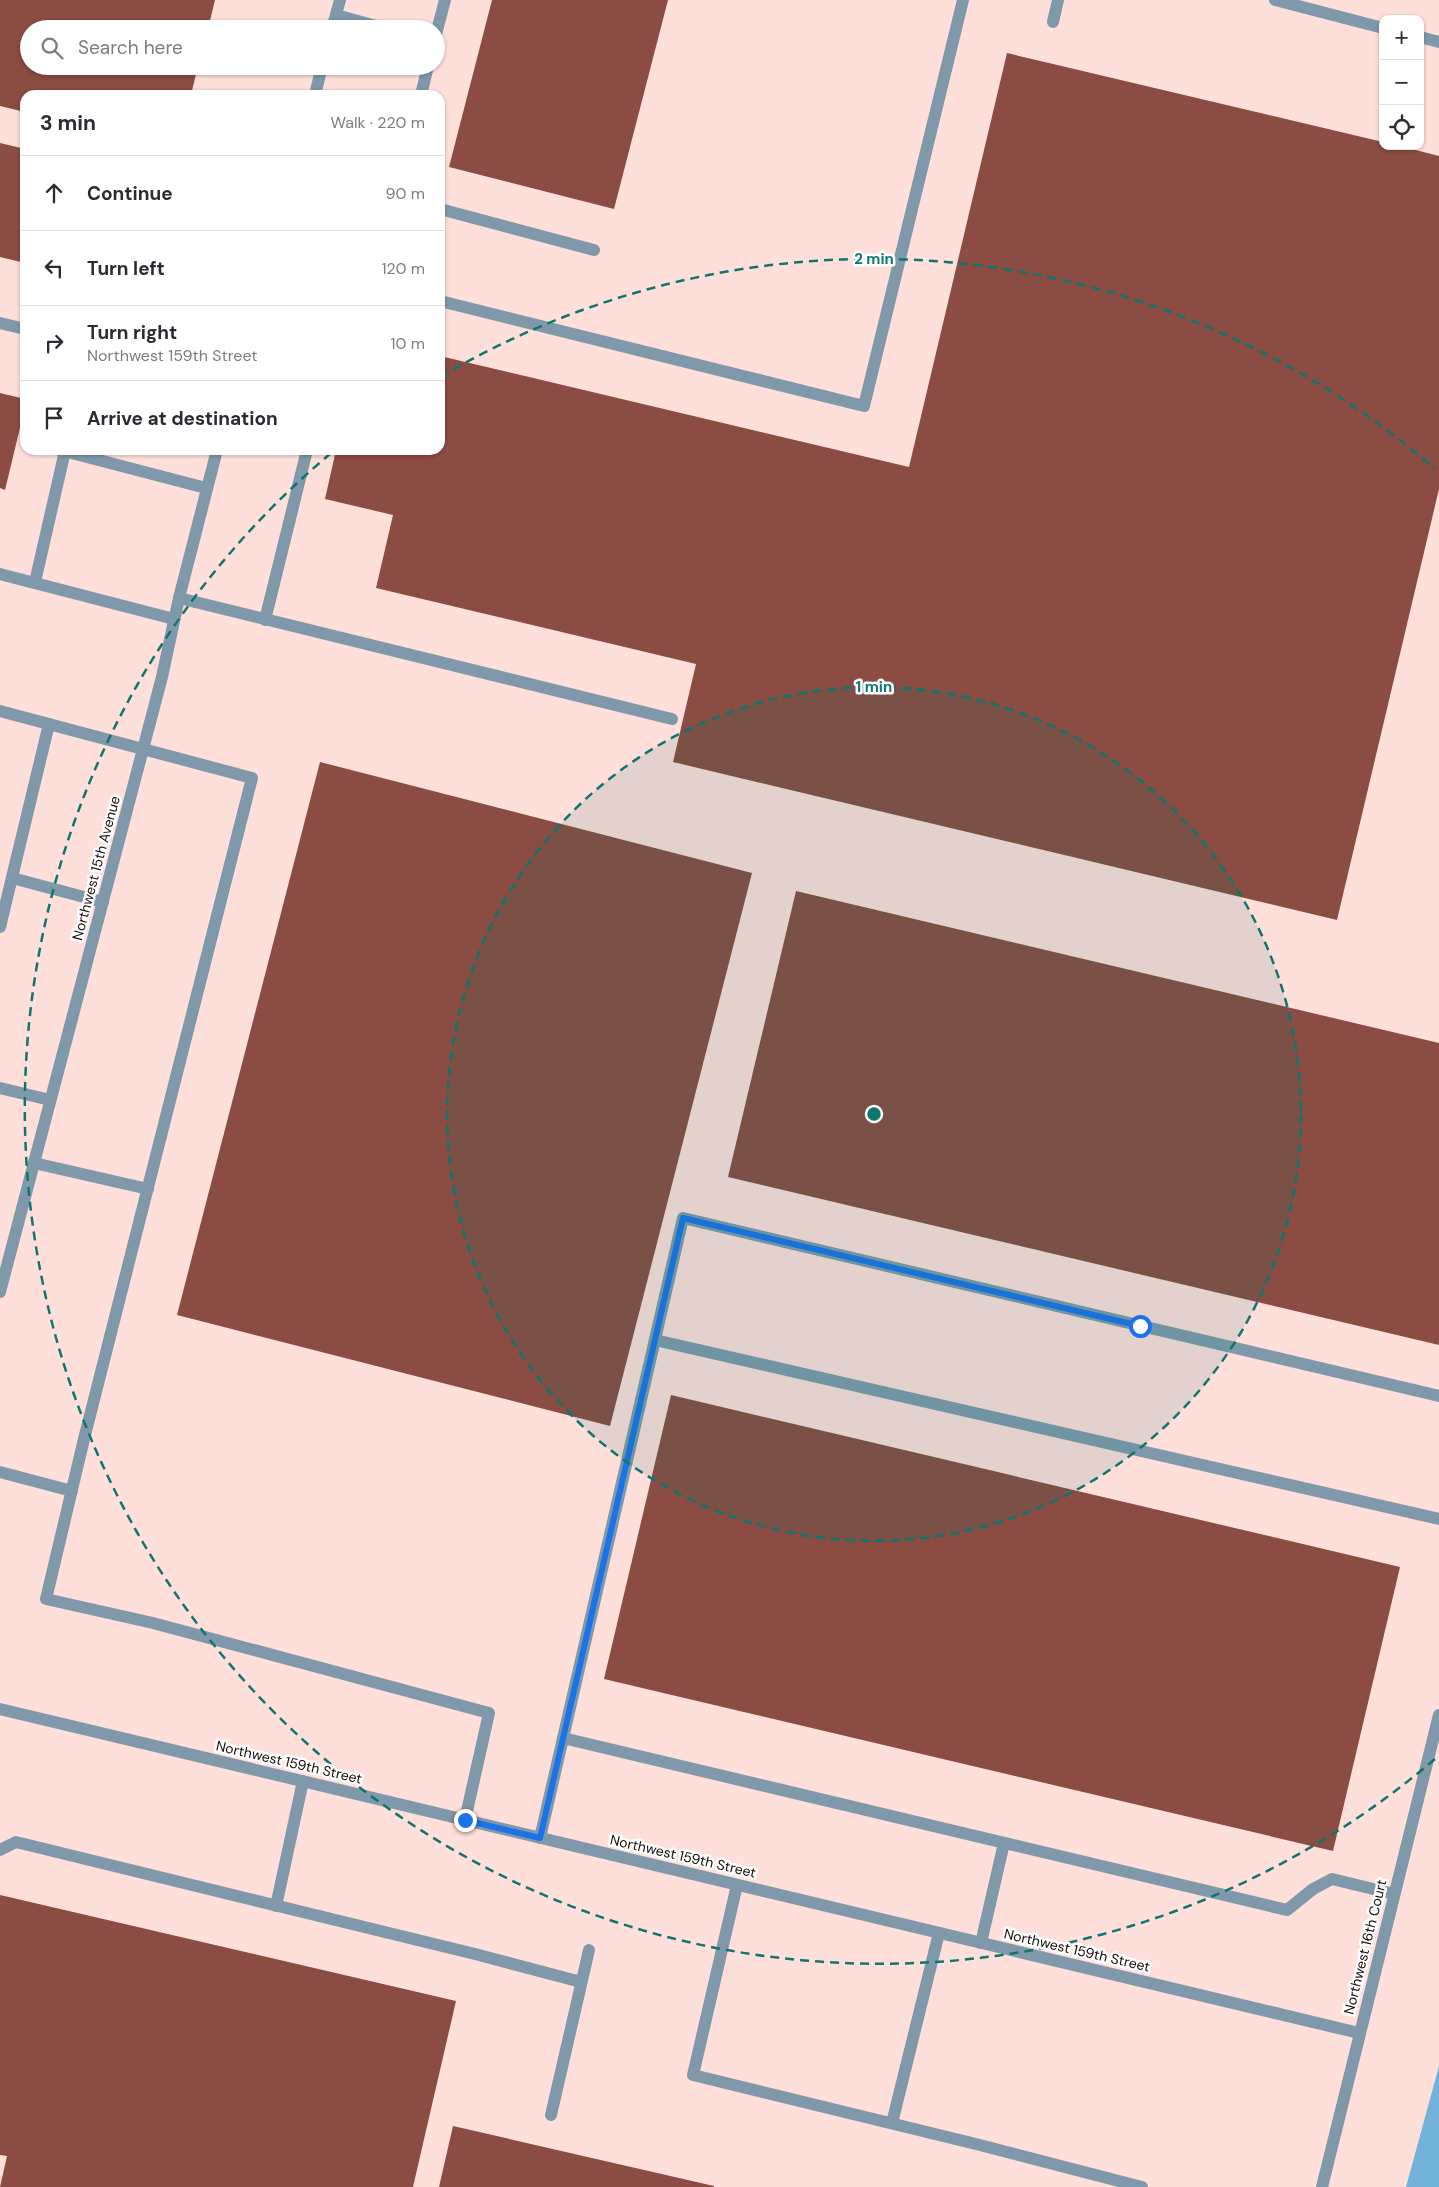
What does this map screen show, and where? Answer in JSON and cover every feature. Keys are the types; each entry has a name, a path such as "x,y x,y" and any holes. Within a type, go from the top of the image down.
{"street":[{"path":"335,20 340,0"},
{"path":"440,20 445,0"},
{"path":"445,302 864,406 963,0"},
{"path":"1053,22 1058,0"},
{"path":"1275,0 1379,27"},
{"path":"336,15 354,20"},
{"path":"1424,38 1439,42"},
{"path":"316,90 320,75"},
{"path":"422,90 426,75"},
{"path":"445,210 594,250"},
{"path":"0,323 20,329"},
{"path":"34,582 62,455"},
{"path":"78,455 206,488"},
{"name":"Northwest 15th Avenue","path":"0,1292 143,748 216,455"},
{"path":"265,620 306,455"},
{"path":"0,574 174,619"},
{"path":"179,598 672,719"},
{"path":"0,711 252,778 46,1599 152,1623 489,1713 465,1820"},
{"path":"0,927 50,724"},
{"path":"12,878 103,902"},
{"path":"0,1088 50,1100"},
{"path":"34,1163 148,1189"},
{"path":"540,1838 683,1218 1439,1396"},
{"path":"655,1340 1439,1519"},
{"path":"0,1472 72,1491"},
{"name":"Northwest 159th Street","path":"0,1709 1359,2033"},
{"name":"Northwest 16th Court","path":"1322,2187 1439,1715"},
{"path":"563,1738 1287,1910 1314,1889 1332,1879 1394,1894"},
{"path":"276,1906 303,1781"},
{"path":"0,1850 16,1842 475,1954 581,1982"},
{"path":"981,1943 1004,1843"},
{"path":"737,1885 693,2075 892,2123 1142,2187"},
{"path":"892,2123 939,1933"},
{"path":"551,2114 589,1950"}],"water":[{"path":"1439,2066 1439,2187 1406,2187"}],"building":[{"path":"0,0 215,0 210,20 20,20 20,75 196,75 192,90 20,90 20,111 0,106"},
{"path":"492,0 668,0 614,209 449,167"},
{"path":"1007,53 1379,141 1379,150 1416,150 1439,156 1439,489 1337,920 673,762 696,664 376,588 393,515 325,499 335,455 445,455 445,357 909,467"},
{"path":"0,143 20,148 20,262 0,257"},
{"path":"0,393 20,398 20,428 5,490 0,488"},
{"path":"320,762 752,873 610,1426 177,1315"},
{"path":"796,891 1439,1043 1439,1345 728,1177"},
{"path":"671,1395 1400,1567 1333,1851 604,1679"},
{"path":"0,1895 456,2001 413,2187 0,2187 7,2156 0,2155"},
{"path":"453,2126 714,2186 714,2187 439,2187"}],"route":[{"path":"465,1820 540,1838 683,1218 1140,1326"}]}
